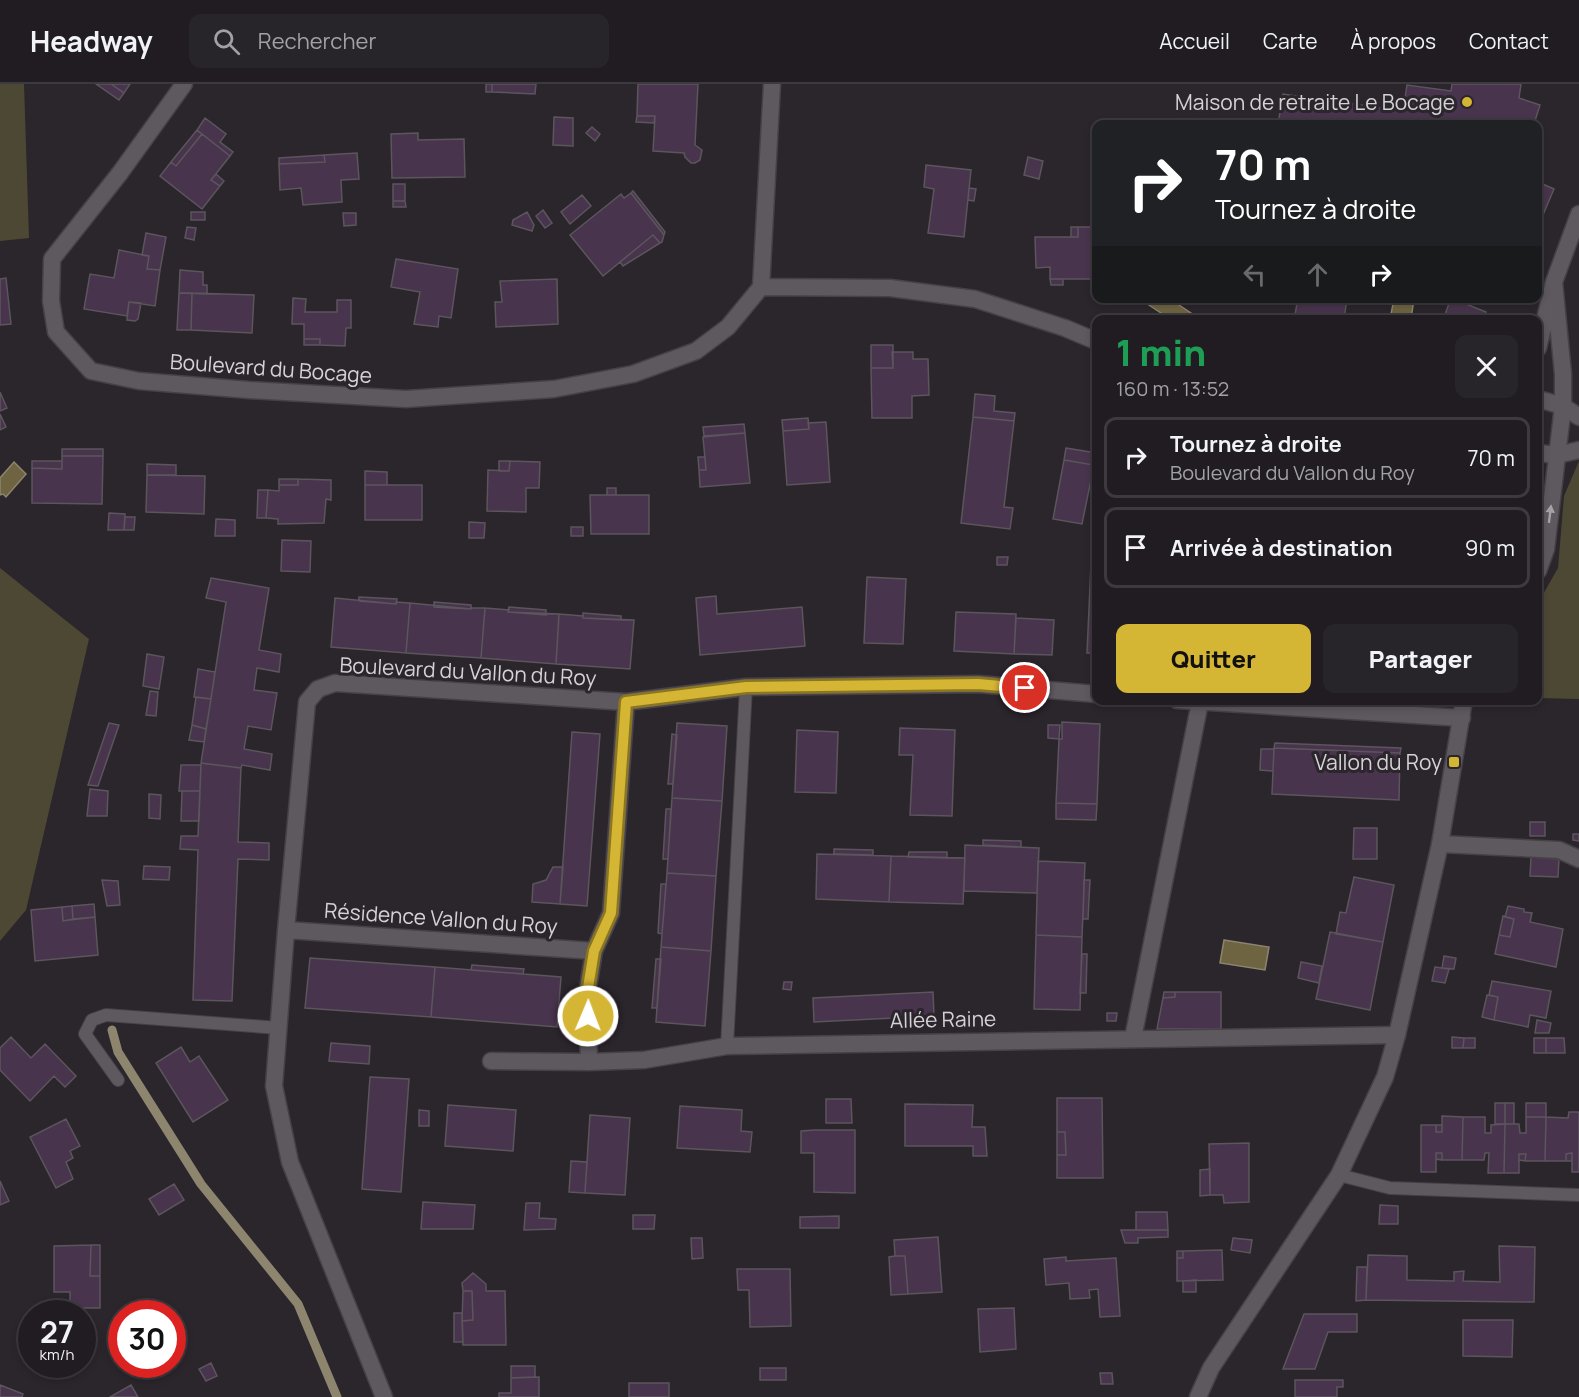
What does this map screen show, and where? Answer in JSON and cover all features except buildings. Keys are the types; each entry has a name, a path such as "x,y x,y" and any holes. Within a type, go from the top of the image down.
{"street":[{"name":"Boulevard du Bocage","path":"184,84 120,173 52,259 51,301 56,332 91,371 150,382 406,399 554,389 633,374 696,351 728,327 761,287"},
{"path":"772,84 761,287 890,288 975,299 1065,328 1092,339"},
{"path":"1542,332 1554,282 1579,214"},
{"path":"1542,560 1546,549 1563,406 1563,374 1554,282"},
{"path":"1542,400 1563,406 1579,417"},
{"path":"1542,453 1557,455 1579,450"},
{"name":"Boulevard du Vallon du Roy","path":"384,1397 290,1162 274,1086 307,702 318,689 335,683 626,702 746,687 978,684 1092,694"},
{"path":"589,1062 587,994 594,951 611,913 626,702"},
{"path":"1133,1038 1199,705"},
{"path":"1249,705 1462,718"},
{"path":"1198,1397 1211,1368 1339,1175 1385,1077 1397,1035 1440,844 1463,705"},
{"path":"1440,844 1559,850 1579,859"},
{"name":"Résidence Vallon du Roy","path":"286,930 594,951"},
{"name":"Allée Raine","path":"490,1061 644,1060 727,1046 1397,1035"}],"lane":[{"path":"727,1046 746,687"},
{"path":"118,1080 85,1034 92,1020 106,1015 279,1028"},
{"path":"1339,1175 1390,1188 1579,1195"}],"shaded area":[{"path":"0,84 24,84 29,238 0,241"},
{"path":"1146,303 1176,303 1194,315 1164,315"},
{"path":"1393,303 1413,303 1412,315 1391,315"},
{"path":"1579,461 1579,699 1542,698 1542,596 1558,568 1564,496"},
{"path":"14,462 26,474 6,497 3,494 0,495 0,478"},
{"path":"0,568 89,639 26,910 0,941"},
{"path":"1224,940 1269,947 1265,970 1220,963"}],"waterway":[{"path":"112,1030 118,1052 201,1184 298,1304 337,1397"}],"place":[{"name":"Maison de retraite Le Bocage","path":"1467,102"},
{"name":"Vallon du Roy","path":"1454,762"}],"route":[{"path":"588,1016 587,994 594,951 611,913 626,702 746,687 978,684 1025,688"}]}
